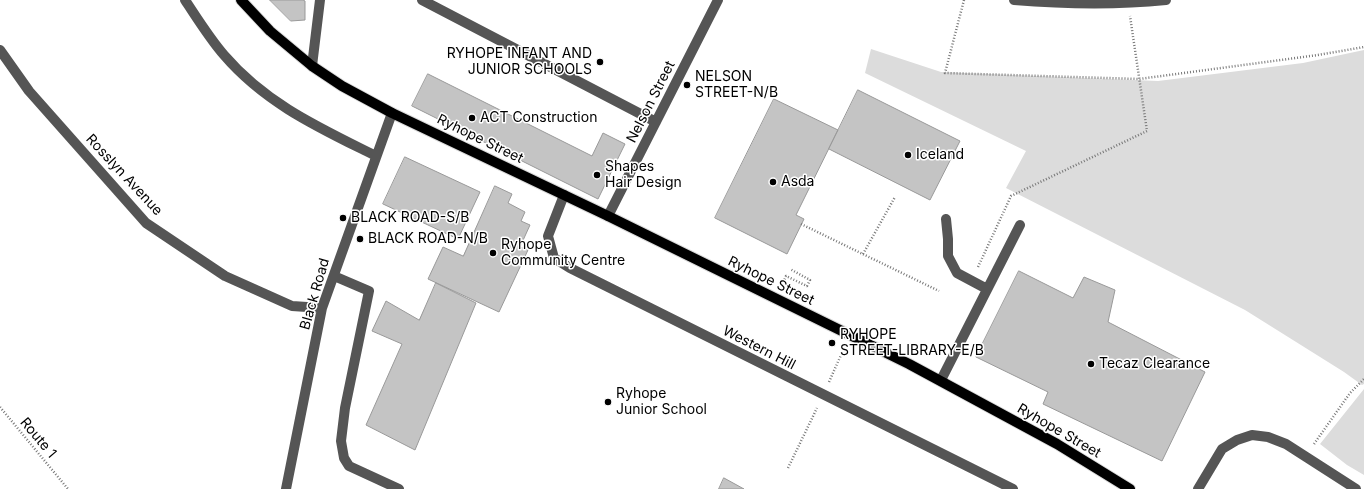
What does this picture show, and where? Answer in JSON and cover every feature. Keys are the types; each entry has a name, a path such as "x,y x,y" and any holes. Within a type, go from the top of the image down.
{"main road":[{"name":"Ryhope Street","path":"241,0 270,31 312,66 342,86 392,113 608,216 941,380 1056,444 1130,489"}],"street":[{"path":"185,0 223,55 249,80 278,104 305,121 376,156"},
{"path":"312,66 320,0"},
{"path":"422,0 656,122"},
{"name":"Nelson Street","path":"608,216 718,0"},
{"path":"1014,0 1038,2 1129,2 1166,0"},
{"name":"Rosslyn Avenue","path":"0,50 29,91 146,223 225,276 292,306 322,308"},
{"name":"Black Road","path":"286,489 322,308 392,113"},
{"name":"Western Hill","path":"564,195 548,236 554,258 570,268 1013,489"},
{"path":"946,219 948,256 957,273 987,289"},
{"path":"941,380 1020,225"},
{"path":"334,276 369,291 341,441 344,458 349,466 399,489"},
{"path":"1198,489 1222,449 1237,440 1252,435 1268,437 1286,444 1356,489"}],"path":[{"path":"964,0 945,74 1139,79 1318,55 1364,47"},
{"path":"971,280 1011,196 1147,131 1129,2"},
{"path":"863,254 894,197"},
{"path":"801,224 939,291"},
{"path":"782,286 786,276 807,286 810,280 790,269"},
{"path":"788,468 841,355"},
{"path":"1306,456 1350,393 1364,379"},
{"name":"Route 1","path":"0,407 68,489"}],"shaded area":[{"path":"871,49 941,72 1158,81 1303,63 1364,50 1364,384 1362,385 1344,372 1245,310 1006,188 1026,151 865,73"},
{"path":"1364,389 1364,475 1347,465 1320,444"}],"building":[{"path":"270,0 305,1 305,20 291,21"},
{"path":"428,74 592,156 603,133 625,144 598,199 412,106"},
{"path":"858,90 960,141 930,200 829,149"},
{"name":"Asda","path":"774,99 838,130 796,215 804,219 787,254 715,218"},
{"path":"405,157 480,192 458,239 383,204"},
{"path":"495,186 512,194 508,203 525,212 521,221 530,225 520,247 528,250 499,312 428,279 443,247 463,256"},
{"name":"Tecaz Clearance","path":"1019,271 1073,298 1084,277 1115,290 1108,322 1205,372 1162,461 1043,404 1048,392 976,357"},
{"path":"436,283 476,303 415,450 366,425 402,344 372,331 386,301 419,320"},
{"path":"724,478 744,489 719,489"}],"place":[{"name":"RYHOPE INFANT AND JUNIOR SCHOOLS","path":"600,62"},
{"name":"NELSON STREET-N/B","path":"687,85"},
{"name":"ACT Construction","path":"472,118"},
{"name":"Iceland","path":"908,155"},
{"name":"Shapes Hair Design","path":"597,175"},
{"name":"Asda","path":"773,182"},
{"name":"BLACK ROAD-S/B","path":"343,218"},
{"name":"BLACK ROAD-N/B","path":"360,239"},
{"name":"Ryhope Community Centre","path":"493,253"},
{"name":"RYHOPE STREET-LIBRARY-E/B","path":"832,343"},
{"name":"Tecaz Clearance","path":"1091,364"},
{"name":"Ryhope Junior School","path":"608,402"}]}
